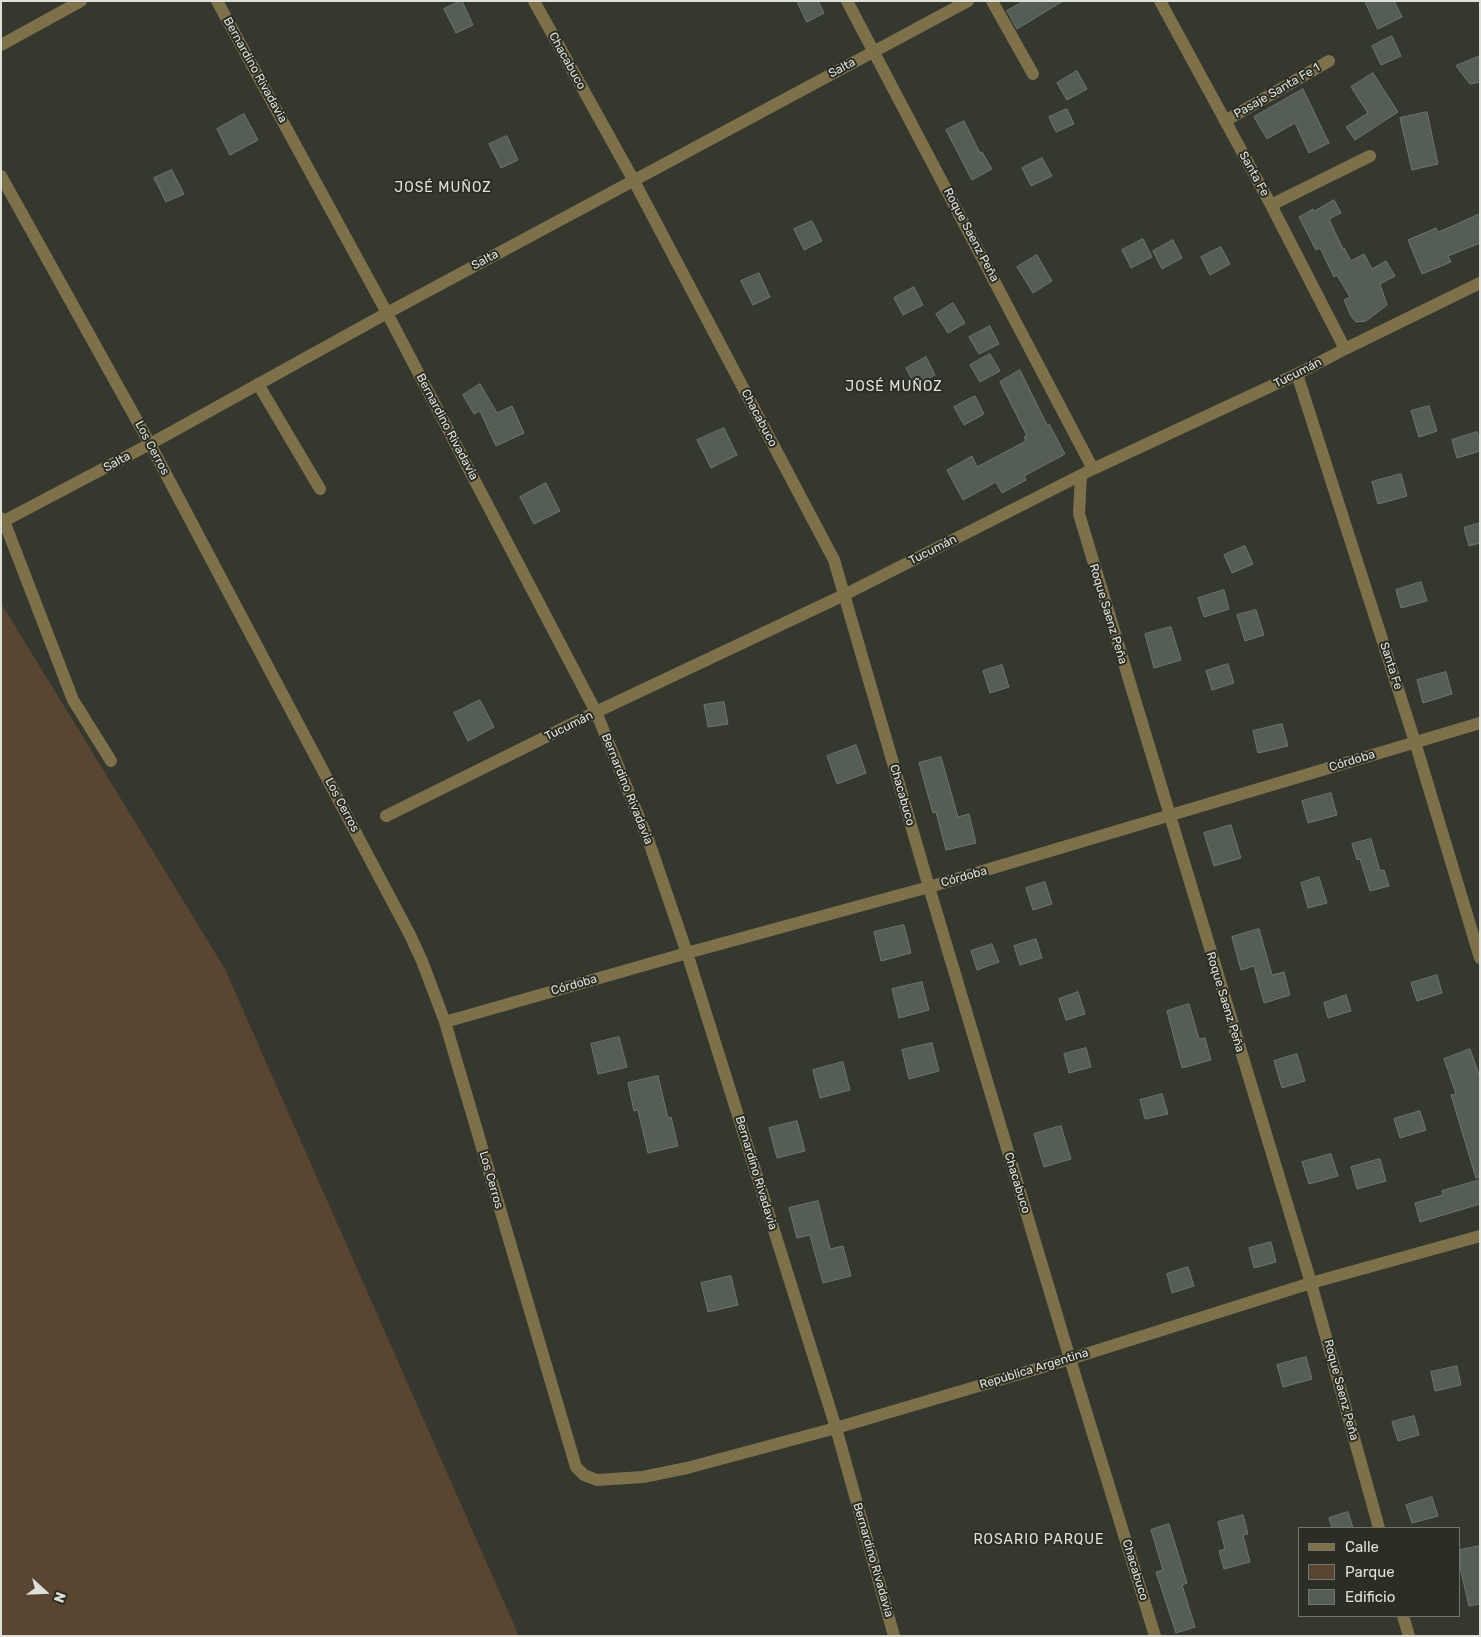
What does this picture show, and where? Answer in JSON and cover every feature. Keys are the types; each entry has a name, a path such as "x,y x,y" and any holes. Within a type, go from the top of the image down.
{"street":[{"path":"1,45 81,1"},
{"name":"Bernardino Rivadavia","path":"217,1 387,312 596,712 649,842 687,953 836,1428 894,1636"},
{"name":"Chacabuco","path":"534,1 634,181 834,560 929,887 1155,1636"},
{"name":"Roque Saenz Peña","path":"848,1 1093,469"},
{"name":"Salta","path":"3,519 150,444 387,312 968,1"},
{"path":"992,1 1033,74"},
{"name":"Santa Fe","path":"1160,1 1271,205 1345,349"},
{"name":"Pasaje Santa Fe 1","path":"1225,121 1328,61"},
{"path":"1271,205 1370,156"},
{"name":"Los Cerros","path":"1,176 150,444 410,935 445,1022 576,1467 584,1475"},
{"name":"Tucumán","path":"386,816 596,712 844,595 1093,469 1298,374 1480,283"},
{"name":"Santa Fe","path":"1298,374 1415,742 1480,958"},
{"path":"258,384 320,490"},
{"name":"Roque Saenz Peña","path":"1081,475 1079,514 1311,1283 1379,1527"},
{"path":"3,519 73,700 111,761"},
{"name":"Córdoba","path":"445,1022 929,887 1480,723"},
{"name":"República Argentina","path":"584,1475 597,1480 643,1476 687,1468 836,1428 1070,1359 1311,1283 1480,1236"},
{"path":"1403,1617 1409,1636"}],"green space":[{"path":"1,603 225,969 519,1636 1,1636"}],"building":[{"path":"462,1 473,25 456,33 444,9"},
{"path":"797,1 818,1 824,13 807,22"},
{"path":"1024,1 1063,1 1017,29 1007,11"},
{"path":"1365,1 1394,1 1402,17 1378,29"},
{"path":"1392,36 1401,56 1381,65 1372,46"},
{"path":"1480,56 1480,82 1470,84 1456,66"},
{"path":"1077,71 1087,89 1067,100 1057,83"},
{"path":"1373,73 1398,112 1355,140 1346,127 1368,113 1351,87"},
{"path":"1303,89 1329,143 1309,153 1295,123 1267,139 1254,117"},
{"path":"1067,109 1074,124 1056,132 1049,117"},
{"path":"1427,112 1438,164 1412,170 1400,118"},
{"path":"244,114 258,140 230,155 217,129"},
{"path":"964,121 980,153 982,152 992,169 972,180 946,130"},
{"path":"507,136 518,160 501,168 489,144"},
{"path":"1042,158 1052,176 1031,186 1022,168"},
{"path":"172,170 184,194 166,202 154,178"},
{"path":"1334,200 1341,213 1329,219 1343,249 1351,261 1364,254 1372,269 1386,261 1395,276 1380,284 1387,305 1366,321 1356,322 1351,316 1344,300 1350,297 1337,275 1334,277 1320,248 1316,250 1299,217"},
{"path":"1480,214 1480,243 1448,256 1451,262 1422,274 1408,240 1436,228 1438,232"},
{"path":"812,221 822,241 804,250 794,229"},
{"path":"1143,239 1152,257 1131,268 1122,250"},
{"path":"1173,240 1182,258 1162,269 1153,251"},
{"path":"1221,247 1230,264 1210,275 1201,257"},
{"path":"1037,255 1052,281 1033,293 1017,267"},
{"path":"759,273 770,297 753,305 741,281"},
{"path":"914,287 923,305 903,315 894,298"},
{"path":"953,303 965,323 948,333 936,314"},
{"path":"990,326 999,344 979,354 969,337"},
{"path":"990,354 1000,371 980,382 970,365"},
{"path":"926,357 935,375 915,386 906,368"},
{"path":"1020,370 1047,425 1049,424 1065,454 1024,476 1026,480 1002,493 996,482 963,500 947,470 972,456 977,467 1026,441 1024,437 1027,436 1000,382"},
{"path":"480,384 497,413 512,406 524,433 496,446 480,411 474,414 463,395"},
{"path":"975,396 984,414 964,425 954,407"},
{"path":"1429,406 1437,431 1419,437 1411,411"},
{"path":"724,428 737,455 711,468 697,440"},
{"path":"1477,432 1480,440 1480,451 1457,458 1452,440"},
{"path":"1401,474 1407,496 1378,504 1372,482"},
{"path":"546,483 560,511 534,524 520,497"},
{"path":"1480,523 1480,543 1469,546 1464,528"},
{"path":"1245,546 1253,564 1232,573 1224,555"},
{"path":"1421,582 1427,601 1401,608 1396,590"},
{"path":"1224,590 1229,609 1204,617 1198,598"},
{"path":"1256,610 1264,635 1245,641 1237,615"},
{"path":"1171,627 1181,660 1154,668 1145,634"},
{"path":"1228,664 1234,683 1212,690 1206,671"},
{"path":"1002,665 1009,687 990,693 983,671"},
{"path":"1446,672 1452,694 1423,703 1417,680"},
{"path":"480,700 494,727 468,741 454,713"},
{"path":"724,702 728,724 708,727 704,705"},
{"path":"1282,724 1288,746 1258,753 1253,731"},
{"path":"856,745 866,773 837,784 827,756"},
{"path":"941,757 958,817 969,814 976,843 946,850 936,812 933,813 919,763"},
{"path":"1331,793 1337,815 1308,823 1302,801"},
{"path":"1231,825 1241,858 1214,866 1204,833"},
{"path":"1371,839 1380,871 1384,870 1389,886 1370,891 1360,859 1357,860 1352,844"},
{"path":"1319,877 1327,903 1308,908 1301,883"},
{"path":"1045,882 1052,904 1033,910 1026,888"},
{"path":"904,925 911,953 881,961 874,932"},
{"path":"1259,929 1272,975 1284,972 1290,995 1264,1003 1254,966 1241,970 1232,937"},
{"path":"1036,939 1042,958 1020,965 1014,946"},
{"path":"992,944 999,962 977,970 971,951"},
{"path":"1437,975 1442,993 1417,1001 1411,983"},
{"path":"922,982 929,1010 899,1018 892,989"},
{"path":"1078,992 1085,1014 1066,1020 1059,999"},
{"path":"1346,995 1351,1011 1328,1018 1324,1003"},
{"path":"1189,1004 1199,1039 1205,1038 1211,1060 1182,1068 1167,1011"},
{"path":"619,1037 627,1067 598,1074 591,1044"},
{"path":"932,1043 939,1071 909,1079 902,1050"},
{"path":"1086,1048 1091,1067 1069,1073 1064,1054"},
{"path":"1470,1049 1480,1077 1480,1177 1476,1178 1451,1095 1456,1094 1444,1059"},
{"path":"1297,1054 1305,1081 1282,1088 1274,1061"},
{"path":"843,1062 850,1090 820,1098 813,1070"},
{"path":"658,1076 668,1118 671,1117 678,1146 648,1153 638,1110 634,1111 628,1083"},
{"path":"1162,1094 1168,1114 1145,1119 1140,1100"},
{"path":"1420,1111 1426,1130 1400,1138 1394,1119"},
{"path":"797,1121 805,1151 777,1158 769,1128"},
{"path":"1061,1126 1071,1159 1044,1167 1034,1134"},
{"path":"1331,1154 1338,1176 1309,1184 1302,1162"},
{"path":"1380,1159 1386,1181 1357,1189 1351,1167"},
{"path":"1480,1180 1480,1204 1420,1222 1415,1203 1443,1195 1442,1191"},
{"path":"818,1201 830,1249 843,1246 851,1276 823,1283 810,1235 797,1238 789,1208"},
{"path":"1271,1242 1276,1262 1254,1268 1249,1248"},
{"path":"1188,1267 1194,1286 1172,1293 1167,1274"},
{"path":"731,1276 738,1305 708,1312 701,1283"},
{"path":"1306,1357 1312,1379 1283,1387 1277,1365"},
{"path":"1457,1366 1461,1385 1435,1391 1431,1372"},
{"path":"1414,1416 1419,1435 1398,1441 1392,1422"},
{"path":"1432,1497 1438,1516 1412,1523 1406,1505"},
{"path":"1348,1512 1353,1527 1332,1527 1329,1518"},
{"path":"1243,1515 1248,1534 1243,1535 1250,1562 1224,1569 1219,1551 1225,1549 1218,1522"},
{"path":"1169,1524 1187,1583 1182,1585 1195,1627 1176,1633 1156,1572 1163,1570 1151,1530"},
{"path":"1480,1546 1480,1604 1469,1606 1461,1571 1461,1550"}],"district":[{"name":"JOSÉ MUÑOZ","path":"443,188"},
{"name":"JOSÉ MUÑOZ","path":"894,387"},
{"name":"ROSARIO PARQUE","path":"1039,1540"}]}
